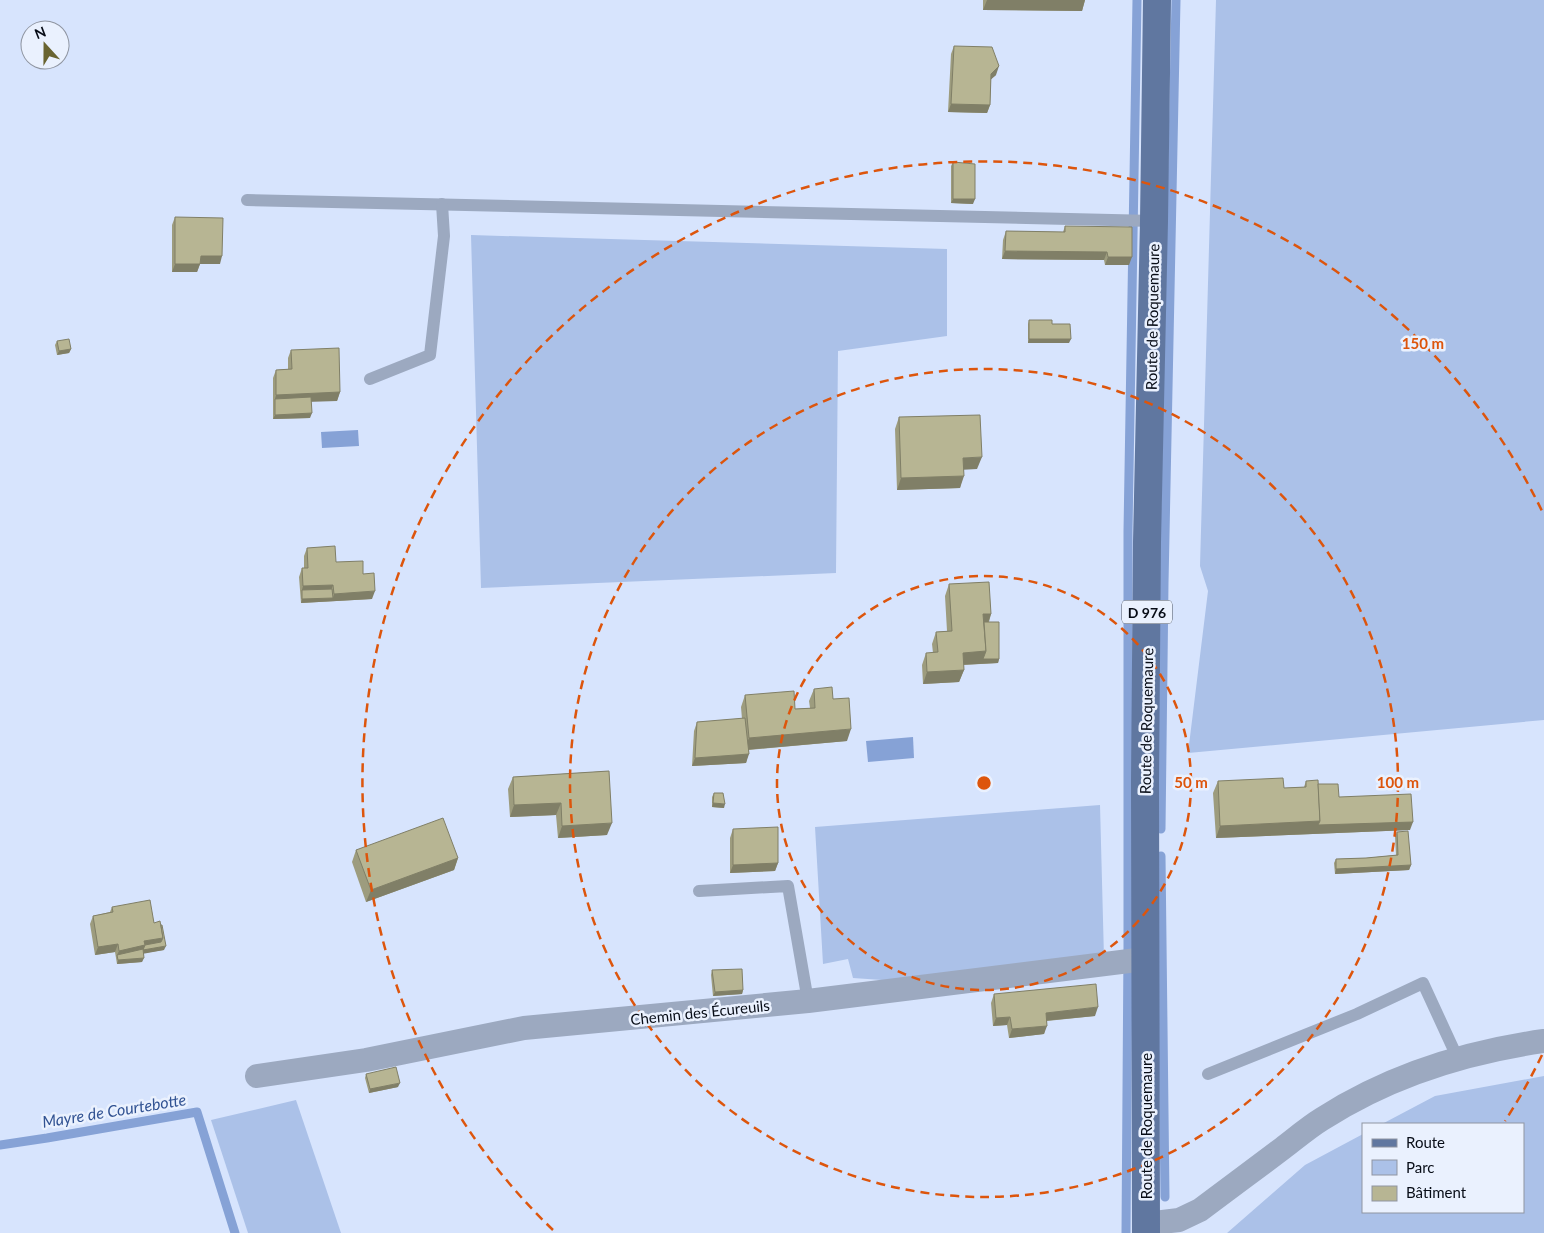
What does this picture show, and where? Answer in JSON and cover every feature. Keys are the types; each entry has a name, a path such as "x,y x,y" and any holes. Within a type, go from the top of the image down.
{"main road":[{"name":"Route de Roquemaure","path":"1146,1229 1147,542 1157,0"}],"street":[{"name":"Chemin des Écureuils","path":"257,1076 366,1060 524,1028 808,1001 1145,959"},
{"path":"1146,1229 1180,1220 1200,1210 1322,1119 1369,1092 1408,1075 1458,1059 1506,1047 1544,1042"}],"lane":[{"path":"246,200 1154,221"},
{"path":"370,379 430,355 444,236 442,204"},
{"path":"699,890 788,886 808,1001"},
{"path":"1208,1074 1357,1014 1423,984 1458,1059"}],"green space":[{"path":"1216,0 1544,0 1544,720 1188,753 1208,591 1200,566"},
{"path":"471,235 947,249 947,336 838,351 836,573 481,588"},
{"path":"1100,805 1104,958 911,982 853,978 848,959 823,964 815,827"},
{"path":"1544,1076 1544,1233 1227,1233 1305,1165 1362,1135 1362,1213 1524,1213 1524,1123 1384,1123 1435,1096"},
{"path":"296,1100 341,1233 248,1233 211,1120"}],"shaded area":[{"path":"358,430 359,446 322,448 321,432"},
{"path":"913,737 914,758 868,762 866,741"}],"building":[{"path":"954,46 992,47 999,66 991,74 990,105 951,104"},
{"path":"953,162 975,164 975,199 953,199"},
{"path":"175,217 223,218 222,256 201,256 200,264 175,264"},
{"path":"1065,226 1132,227 1132,257 1108,257 1107,252 1005,251 1006,231 1065,232"},
{"path":"1029,320 1052,320 1052,324 1070,324 1071,339 1029,339"},
{"path":"69,339 71,349 59,351 57,341"},
{"path":"339,348 340,392 276,395 276,370 292,369 291,350"},
{"path":"311,397 312,413 275,415 275,399"},
{"path":"980,415 982,457 963,458 964,476 901,478 899,417"},
{"path":"335,546 336,562 363,561 363,574 374,573 375,591 334,594 333,585 303,586 302,568 308,568 307,548"},
{"path":"989,582 991,614 983,614 986,651 963,653 964,670 927,672 926,653 938,652 936,632 952,631 949,584"},
{"path":"332,589 333,598 302,599 302,590"},
{"path":"984,622 999,622 999,659 983,659 986,651"},
{"path":"832,687 833,699 849,698 851,729 749,738 745,695 794,691 795,709 815,708 814,689"},
{"path":"745,718 749,754 695,758 697,722"},
{"path":"609,771 612,823 562,826 561,803 514,805 513,777"},
{"path":"1283,778 1284,788 1306,787 1306,781 1318,780 1320,821 1220,826 1218,781"},
{"path":"1318,784 1338,784 1339,797 1411,794 1413,822 1318,825 1320,821"},
{"path":"714,793 723,793 725,804 713,803"},
{"path":"443,818 458,858 371,890 356,850"},
{"path":"778,827 778,863 733,865 733,829"},
{"path":"1408,831 1411,865 1336,869 1336,859 1398,855 1397,832"},
{"path":"150,900 154,923 160,921 163,938 144,941 145,945 119,951 118,944 98,947 93,916 113,912 112,907"},
{"path":"161,925 166,946 143,950 145,945 161,942 163,938"},
{"path":"143,949 144,958 118,960 117,955"},
{"path":"742,969 743,990 715,992 712,970"},
{"path":"1096,984 1098,1007 1046,1013 1047,1026 1012,1029 1010,1017 996,1018 994,994"},
{"path":"396,1067 400,1083 370,1089 366,1074"}],"waterway":[{"path":"1126,1233 1128,531 1137,0"},
{"path":"1161,829 1176,0"},
{"path":"1161,856 1165,1197"},
{"name":"Mayre de Courtebotte","path":"0,1145 197,1112 235,1233"}]}
